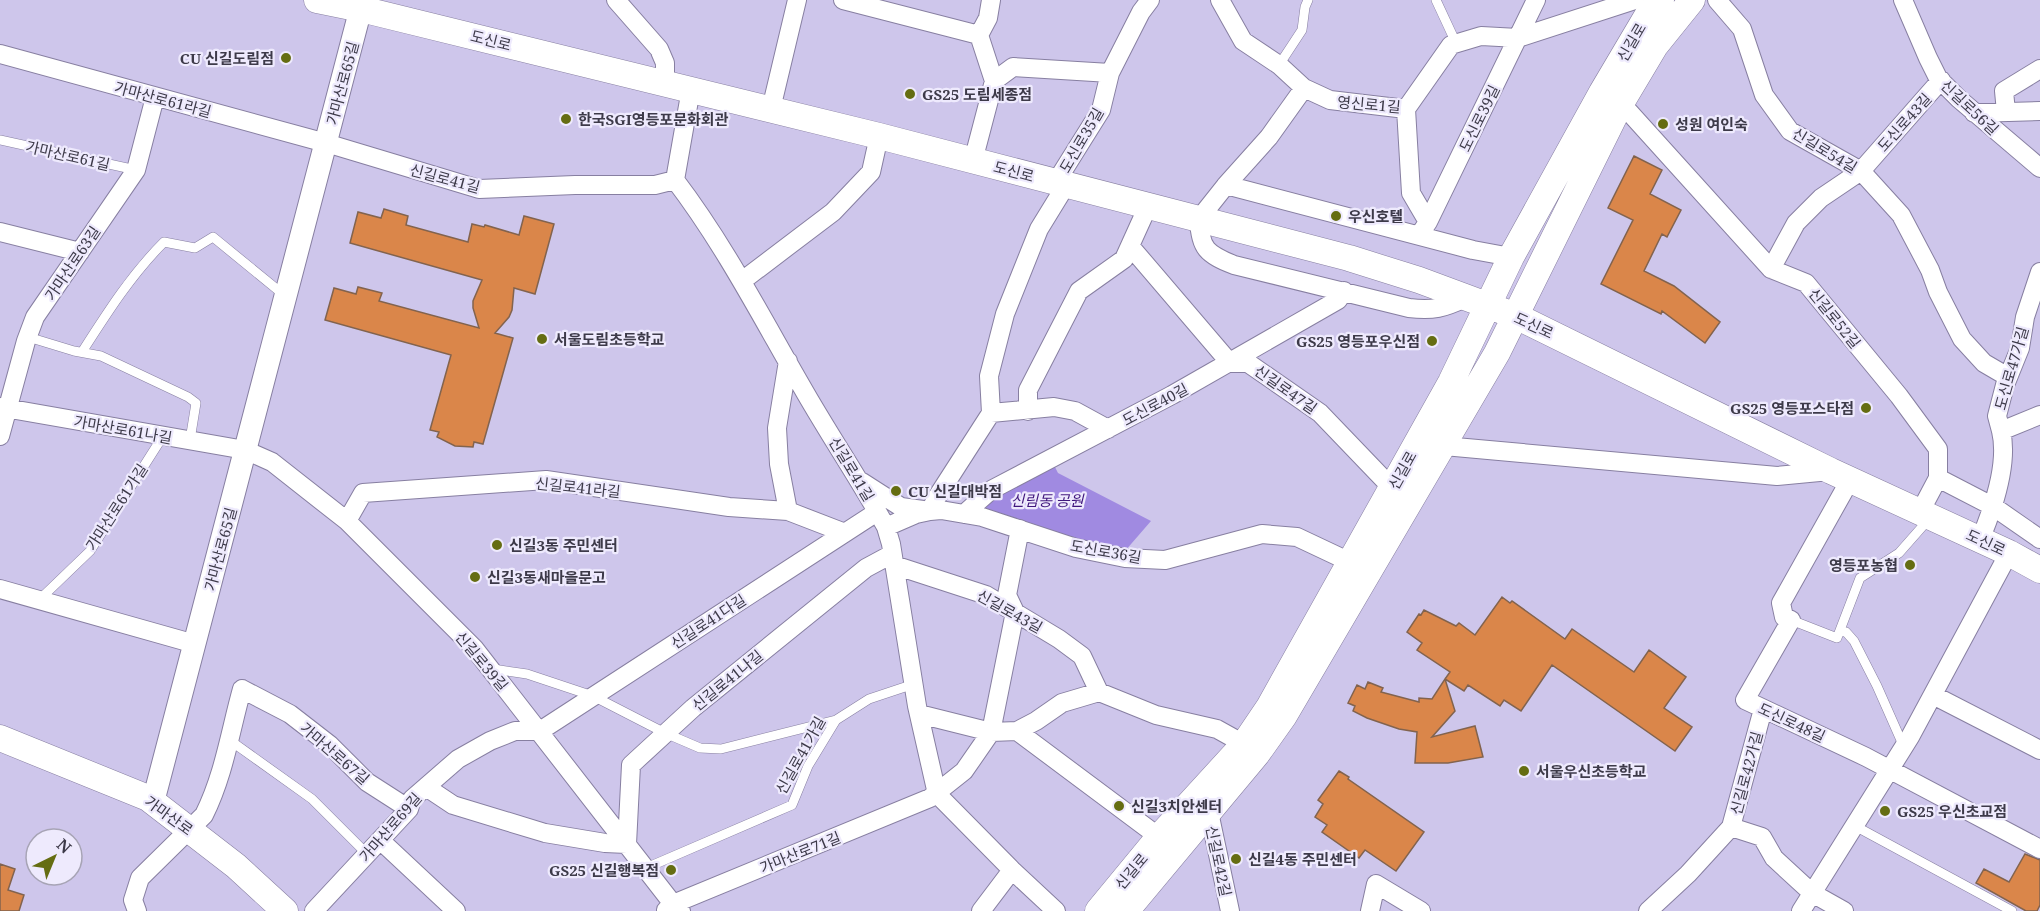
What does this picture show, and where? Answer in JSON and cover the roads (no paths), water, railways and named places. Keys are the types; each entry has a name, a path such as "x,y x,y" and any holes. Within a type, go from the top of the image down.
{"main road":[{"name":"도신로","path":"317,0 362,4 1349,258 1516,316 1840,476 2040,570"},
{"name":"신길로","path":"1126,911 1257,754 1284,716 1444,446 1516,316 1621,103 1654,46 1692,0"},
{"name":"신길로","path":"1098,911 1159,837 1244,744 1269,707 1451,382 1476,302 1511,257 1602,92 1647,4"},
{"path":"1647,4 1654,46"},
{"name":"가마산로","path":"0,738 148,798 236,866 285,911"}],"street":[{"path":"616,0 659,49 665,63 665,83"},
{"path":"771,109 797,0"},
{"path":"843,0 979,35"},
{"path":"974,161 994,81 979,35 988,18 992,0"},
{"name":"도신로35길","path":"1061,184 1101,110 1110,73 1141,12 1150,0"},
{"name":"영신로1길","path":"1220,0 1243,41 1279,65 1304,88 1330,100 1406,109 1451,45 1456,43"},
{"name":"도신로39길","path":"1424,228 1536,0"},
{"name":"신길로54길","path":"1717,0 1742,29 1764,95 1790,131 1861,171 1901,215 1962,339 1983,363 2008,377"},
{"name":"신길로56길","path":"1903,0 1928,58 1941,81 2040,168"},
{"name":"가마산로65길","path":"153,802 362,4"},
{"path":"1456,43 1481,36 1518,38 1647,4"},
{"name":"가마산로61라길","path":"0,54 326,143"},
{"path":"994,81 1013,67 1110,73"},
{"path":"2006,112 2004,91 2040,69"},
{"name":"도신로43길","path":"1771,268 1796,223 1821,198 1861,171 1941,81"},
{"path":"1304,88 1269,137 1199,219 1201,243 1208,252 1226,262 1264,273 1409,308 1430,310 1476,302"},
{"path":"675,180 691,89"},
{"name":"가마산로63길","path":"0,436 4,408 35,317 136,170 155,97"},
{"name":"신길로52길","path":"1621,103 1771,268 1806,283 1899,396 1938,449 1938,478 1925,515"},
{"path":"1406,109 1411,193 1424,228"},
{"path":"1974,112 2040,111"},
{"path":"742,281 833,212 871,172 879,136"},
{"name":"신길로41길","path":"326,143 479,189 575,185 655,185 675,180 742,281 882,520 893,560 919,714 937,794"},
{"path":"930,511 991,413 989,376 1005,314 1039,229 1061,184"},
{"path":"1226,185 1424,228 1473,250 1511,257"},
{"path":"1028,411 1028,390 1079,291 1124,259 1148,206"},
{"path":"0,232 80,252"},
{"path":"1130,246 1230,363"},
{"name":"도신로47가길","path":"1980,540 1994,507 2004,445 1997,416 2008,377 2020,348 2025,317 2040,272"},
{"name":"도신로40길","path":"964,514 991,490 1230,363 1338,300 1344,291"},
{"path":"788,361 777,428 778,464 788,512"},
{"name":"신길로47길","path":"1230,363 1248,363 1320,412 1392,488"},
{"path":"991,413 1054,407 1076,411 1108,429"},
{"name":"가마산로61나길","path":"4,408 246,450"},
{"path":"2001,431 2040,415"},
{"path":"1444,446 1777,476 1840,476 1781,603 1784,617 1791,620"},
{"name":"신길로39길","path":"246,450 272,462 347,520 474,648 646,868 673,909"},
{"path":"1938,478 1994,507 2040,539"},
{"name":"도신로36길","path":"858,479 901,507 930,511"},
{"name":"신길로41라길","path":"347,520 363,493 546,480 729,507 788,512 845,533"},
{"name":"도신로36길","path":"882,520 941,510 998,521 1076,548 1125,558 1165,560 1262,534 1297,537 1350,561"},
{"name":"신길로41다길","path":"540,731 845,533 882,520"},
{"path":"1020,529 1007,595 1015,612 991,732 964,771 937,794 1056,911"},
{"path":"1801,911 1904,747 2008,553"},
{"name":"신길로43길","path":"893,560 986,595 1059,639 1082,656 1099,692"},
{"name":"신길로41나길","path":"627,844 630,765 693,708 866,568 893,560"},
{"path":"0,589 195,645"},
{"name":"도신로48길","path":"1791,620 1745,700 1866,757 2040,849"},
{"name":"가마산로67길","path":"137,911 133,900 140,878 204,815 222,774 228,739 242,689 290,714 330,745 367,782 409,809"},
{"path":"919,714 991,732 1017,731 1062,703 1099,692 1156,715 1217,729 1244,744"},
{"path":"1933,695 2040,750"},
{"name":"신길로42가길","path":"1648,911 1688,874 1731,827 1763,709"},
{"name":"가마산로69길","path":"314,911 409,809 412,799 458,759 490,741 515,731 540,731"},
{"path":"1017,731 1159,837"},
{"path":"426,787 453,805 545,833 605,843 627,844"},
{"name":"가마산로71길","path":"673,909 937,794"},
{"name":"신길로42길","path":"1209,812 1230,911"},
{"path":"1731,827 1762,837 1774,858 1812,893 1844,911"},
{"path":"380,840 456,911"},
{"path":"981,911 1012,870"},
{"path":"1371,911 1376,884 1421,911"}],"lane":[{"path":"1279,65 1302,30 1308,0"},
{"path":"1436,0 1456,43"},
{"name":"가마산로61길","path":"0,140 136,170"},
{"path":"82,352 111,305 142,264 164,242 195,248 213,237 286,296"},
{"path":"28,337 101,356 196,403 190,440"},
{"name":"가마산로61가길","path":"39,600 90,551 163,436"},
{"path":"1791,620 1837,638 1860,578 1899,553 1925,515"},
{"path":"1840,630 1846,632 1854,640 1904,747"},
{"path":"491,669 527,674 593,696 665,733 700,748 721,749 836,720"},
{"name":"신길로41가길","path":"646,868 792,805 808,766 836,720 868,699 914,684"},
{"path":"228,739 312,799 367,854"},
{"path":"1854,826 2012,911"}],"place":[{"name":"CU 신길도림점","path":"286,58"},
{"name":"GS25 도림세종점","path":"910,94"},
{"name":"한국SGI영등포문화회관","path":"566,119"},
{"name":"성원 여인숙","path":"1663,124"},
{"name":"우신호텔","path":"1336,216"},
{"name":"서울도림초등학교","path":"542,339"},
{"name":"GS25 영등포우신점","path":"1432,341"},
{"name":"GS25 영등포스타점","path":"1866,408"},
{"name":"CU 신길대박점","path":"896,491"},
{"name":"신길3동 주민센터","path":"497,545"},
{"name":"영등포농협","path":"1910,565"},
{"name":"신길3동새마을문고","path":"475,577"},
{"name":"서울우신초등학교","path":"1524,771"},
{"name":"신길3치안센터","path":"1119,806"},
{"name":"GS25 우신초교점","path":"1885,811"},
{"name":"신길4동 주민센터","path":"1236,859"},
{"name":"GS25 신길행복점","path":"671,870"}],"park label":[{"name":"신림동 공원","path":"1047,500"}]}
